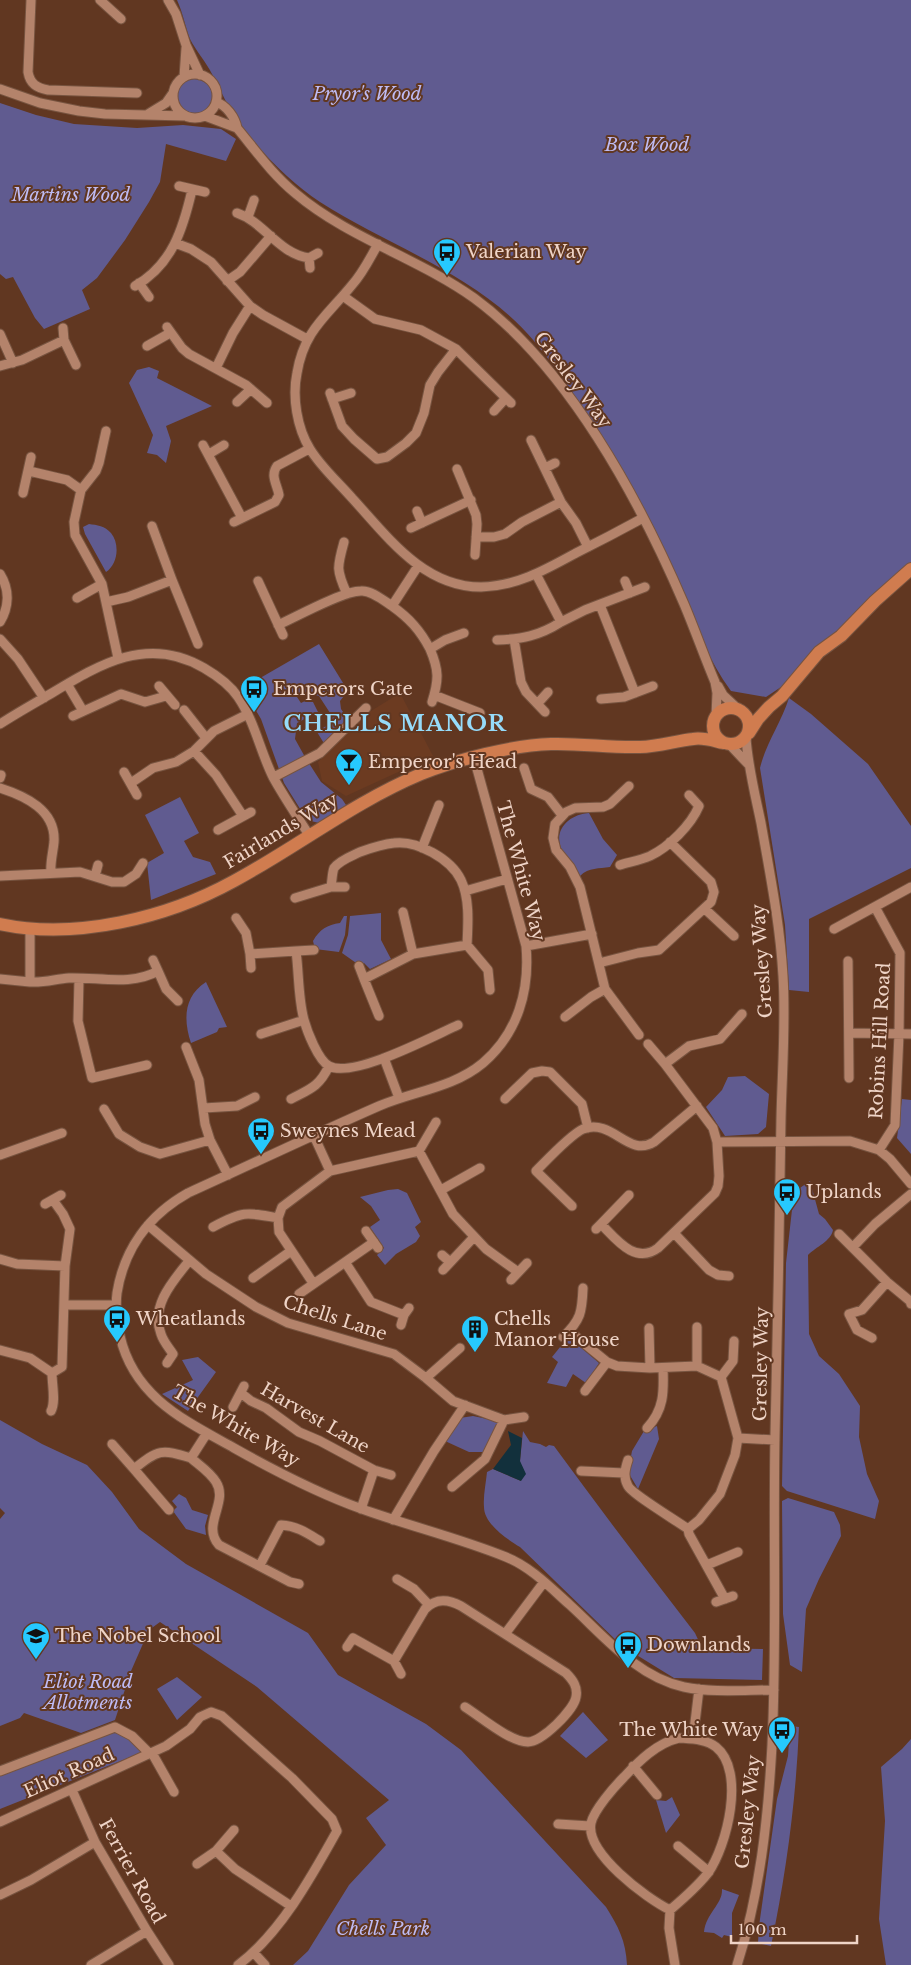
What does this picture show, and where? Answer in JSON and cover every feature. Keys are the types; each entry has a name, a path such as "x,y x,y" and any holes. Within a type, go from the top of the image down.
{"main road":[{"path":"715,718 715,735 726,744 739,743 819,652 851,627 875,601 911,568"},
{"path":"695,738 708,728 724,709 760,710 769,707"},
{"path":"740,710 748,718 750,727 747,736"},
{"name":"Fairlands Way","path":"0,924 30,929 75,929 130,920 165,910 234,882 364,801 416,776 474,758 536,745 564,744 602,747 642,747 695,738 726,744"}],"street":[{"path":"31,0 28,72 30,80 35,86 48,90 137,92"},
{"path":"100,0 121,19"},
{"path":"168,0 176,14 186,45 200,74"},
{"path":"184,77 186,45"},
{"path":"0,89 40,103 72,110 105,114 148,114 199,118 205,116 214,108 216,88 207,77 200,74 184,77 178,81 166,103 148,114"},
{"path":"173,93 176,107 186,116"},
{"name":"Gresley Way","path":"216,102 224,105 236,121 237,128 268,167 296,194 325,215 473,298 528,346 550,371 582,416 623,481 685,606 718,693 715,718"},
{"path":"205,116 237,128"},
{"path":"179,186 205,192"},
{"path":"149,297 137,284 155,272 175,243 192,190"},
{"path":"248,217 254,200"},
{"path":"237,213 248,217 292,252 309,258 318,253"},
{"path":"227,281 240,272 271,236"},
{"path":"175,243 202,255 211,262 250,306 307,339"},
{"path":"378,244 363,270 343,296 324,315 307,339 296,375 295,400 299,420 309,449 327,472 405,555 418,566 453,582 479,587 507,584 536,574 643,518"},
{"path":"309,258 310,268"},
{"path":"343,296 375,319 421,330 456,349 508,401 494,411"},
{"path":"216,368 233,333 250,306"},
{"path":"63,328 64,340 76,366"},
{"path":"147,346 168,330 189,354 251,389 267,403"},
{"path":"0,334 13,363"},
{"path":"0,366 13,363 64,340"},
{"path":"351,393 331,396 340,421 348,433 378,459 384,459 416,433 424,414 430,385 456,349"},
{"path":"237,402 251,389"},
{"path":"106,430 96,471 81,490 74,522 75,535 102,584 118,658"},
{"path":"94,438 104,440"},
{"path":"531,440 561,502 576,523 588,547"},
{"path":"203,445 209,454 238,520 275,502 279,495 273,475 274,470 277,466 309,449"},
{"path":"209,454 224,446"},
{"path":"23,493 31,457"},
{"path":"545,468 555,463"},
{"path":"457,469 476,515 475,555"},
{"path":"28,471 66,480 81,490"},
{"path":"411,528 471,500"},
{"path":"476,537 494,537 505,534 522,522 561,502"},
{"path":"417,511 422,523"},
{"path":"152,526 198,644"},
{"path":"344,542 338,567 339,576 348,594"},
{"path":"392,606 418,566"},
{"path":"0,574 4,580 7,600 0,622"},
{"path":"536,574 561,622"},
{"path":"106,602 128,597 172,580"},
{"path":"625,581 630,593"},
{"path":"258,582 283,635"},
{"path":"77,598 102,584"},
{"path":"496,640 514,639 545,632 586,610 645,586"},
{"path":"278,625 348,594 360,590 366,592 392,606 411,620 423,635 437,665 438,682 433,698 480,713"},
{"path":"600,605 635,693"},
{"path":"430,649 445,640 464,634"},
{"path":"0,639 18,659 44,698"},
{"path":"514,639 521,682 526,692 546,712"},
{"path":"0,724 99,665 118,658 142,654 163,654 199,665 238,696 254,726 262,752 274,777 309,835"},
{"name":"Gresley Way","path":"715,682 723,695 740,710"},
{"path":"68,684 82,711"},
{"path":"159,686 175,705"},
{"path":"601,699 624,697 653,686"},
{"path":"538,703 548,692"},
{"path":"73,716 121,694 145,702 166,696"},
{"path":"274,777 320,753 366,708"},
{"path":"184,710 206,738"},
{"path":"131,783 153,768 176,762 194,751 206,738 248,714"},
{"name":"Gresley Way","path":"737,1965 748,1928 762,1858 768,1808 774,1690 776,1616 775,1440 783,980 778,920 748,764 747,736"},
{"path":"726,744 748,764"},
{"path":"194,751 247,814 218,830"},
{"name":"The White Way","path":"474,758 526,946 527,965 524,994 516,1020 494,1052 475,1069 457,1080 399,1098 314,1136 177,1199 158,1214 136,1241 120,1276 116,1305 122,1344 141,1382 166,1407 207,1433 320,1492 361,1509 506,1557 527,1569 544,1582 639,1667 664,1681 699,1689 774,1690"},
{"path":"524,768 531,789 548,797 562,815"},
{"path":"124,772 137,795"},
{"path":"629,786 607,806 575,808 562,815 554,829 553,842 556,850 570,867 580,887 605,989 639,1035"},
{"path":"0,788 31,800 46,817 54,837 51,873"},
{"path":"620,865 652,856 670,842 685,826 699,806 689,795"},
{"path":"422,848 439,805"},
{"path":"331,887 334,869 348,857 394,842 422,848 440,857 452,866 466,891 468,917 467,945 488,970 490,990"},
{"path":"598,963 638,952 659,950 711,902 714,892 711,882 670,842"},
{"path":"0,876 80,872 112,882 124,882 136,874 143,863"},
{"path":"95,876 98,865"},
{"path":"466,891 507,879"},
{"path":"295,898 331,887 345,887"},
{"path":"834,929 911,887"},
{"name":"Robins Hill Road","path":"875,907 900,953 896,1125 879,1150"},
{"path":"705,909 734,936"},
{"path":"403,912 413,954"},
{"path":"236,918 246,933 251,968"},
{"path":"30,929 30,982"},
{"path":"526,946 592,934"},
{"path":"364,979 413,954 467,945"},
{"path":"250,954 314,950"},
{"path":"296,951 304,1020 319,1056 329,1066 350,1068 384,1058 458,1025"},
{"path":"153,960 166,990 178,1001"},
{"path":"848,961 849,1078"},
{"path":"359,966 379,1016"},
{"path":"0,979 48,983 68,978 135,980 146,978 158,971"},
{"path":"80,979 78,1021 92,1078 147,1065"},
{"path":"565,1017 605,989"},
{"path":"665,1064 690,1046 720,1040 738,1027 742,1014"},
{"path":"261,1034 304,1020"},
{"path":"848,1033 911,1034"},
{"path":"629,1196 598,1226 626,1250 641,1254 654,1251 712,1197 717,1189 719,1176 713,1128 648,1044"},
{"path":"186,1047 199,1080 205,1124 210,1140 228,1175"},
{"path":"384,1058 399,1098"},
{"path":"291,1099 316,1086 322,1080 329,1066"},
{"path":"505,1099 532,1073 550,1072 582,1104 588,1128"},
{"path":"204,1108 238,1109 255,1097"},
{"path":"572,1206 536,1170 579,1131 588,1128 604,1128 632,1144 646,1146 654,1142 697,1106"},
{"path":"104,1109 119,1134 140,1147 160,1154 210,1140"},
{"path":"313,1284 279,1232 278,1218 282,1208 330,1171 419,1150 434,1135 436,1122"},
{"path":"0,1155 62,1133"},
{"path":"314,1136 330,1171"},
{"path":"716,1142 850,1141 879,1150 890,1159 911,1184"},
{"path":"419,1150 454,1214 486,1249 518,1272"},
{"path":"441,1190 468,1169 480,1168"},
{"path":"853,1247 875,1224 911,1194"},
{"path":"52,1374 62,1367 65,1266 70,1229 62,1214 49,1202 61,1195"},
{"path":"213,1227 240,1214 278,1218"},
{"name":"Chells Lane","path":"148,1225 189,1261 248,1302 288,1324 394,1354 454,1402 504,1420 524,1417"},
{"path":"300,1294 345,1262 376,1245 366,1230"},
{"path":"674,1233 709,1270 718,1275 729,1276"},
{"path":"838,1234 911,1304"},
{"path":"443,1270 474,1237"},
{"path":"252,1278 291,1251"},
{"path":"442,1255 450,1262"},
{"path":"0,1259 16,1264 65,1266"},
{"path":"167,1363 173,1354 161,1335 158,1318 166,1290 189,1261"},
{"path":"345,1262 371,1302 407,1312 401,1325"},
{"path":"511,1280 527,1263"},
{"path":"872,1338 857,1330 849,1314 862,1310 887,1282"},
{"path":"583,1288 582,1312 566,1334 607,1362 617,1366 650,1368 698,1366 721,1377 738,1438 724,1486 699,1520 688,1529"},
{"path":"65,1305 116,1305"},
{"path":"697,1327 698,1366"},
{"path":"649,1328 650,1368"},
{"path":"721,1377 733,1360 734,1341"},
{"path":"426,1378 460,1348"},
{"path":"0,1350 30,1358 52,1374"},
{"path":"585,1391 607,1362"},
{"path":"647,1428 660,1421 664,1394 663,1368"},
{"path":"51,1411 54,1405 52,1374"},
{"name":"Harvest Lane","path":"233,1407 243,1390 251,1401 266,1408 299,1432 374,1470 390,1475"},
{"path":"393,1520 434,1451 465,1405"},
{"path":"452,1487 485,1459 504,1420"},
{"path":"190,1458 207,1433"},
{"path":"738,1438 775,1440"},
{"path":"112,1444 169,1510"},
{"path":"134,1468 152,1454 166,1451 190,1458 216,1482 220,1490 220,1500 215,1511 212,1529 214,1539 219,1545 290,1582 300,1584"},
{"path":"628,1460 624,1473 628,1487 645,1501 656,1506 688,1529 725,1599"},
{"path":"581,1471 596,1467 624,1473"},
{"name":"Harvest Lane","path":"361,1509 374,1470"},
{"path":"260,1565 281,1525 292,1526 320,1541"},
{"path":"707,1565 735,1551"},
{"path":"397,1579 414,1589 429,1605"},
{"path":"505,1634 544,1582"},
{"path":"394,1661 425,1608 438,1601 451,1601 566,1673 576,1688 573,1706 542,1738 534,1741 526,1742 512,1738 465,1707"},
{"path":"347,1647 353,1638 394,1661 402,1674"},
{"path":"693,1739 699,1689"},
{"name":"Eliot Road","path":"0,1822 151,1754 190,1730 200,1718 211,1712 222,1716 292,1778 335,1824 338,1831 291,1906"},
{"path":"0,1771 115,1727 132,1736 151,1754 174,1792"},
{"path":"679,1738 693,1739 716,1746 723,1754 731,1784 732,1797 724,1842 709,1872 685,1899 670,1910 654,1902 602,1856 593,1838 590,1826 593,1817 619,1782 634,1766 666,1741 679,1738"},
{"path":"634,1766 657,1795"},
{"name":"Ferrier Road","path":"72,1790 94,1842 169,1965"},
{"path":"558,1824 590,1826"},
{"path":"197,1864 216,1851 234,1830"},
{"path":"0,1895 31,1880 94,1842"},
{"path":"678,1846 709,1872"},
{"path":"216,1851 235,1869 291,1906 272,1933 254,1953 238,1965"},
{"path":"670,1910 669,1928 675,1965"},
{"path":"92,1965 147,1931"},
{"path":"254,1953 265,1965"}],"shaded area":[{"path":"400,693 433,756 346,796 322,781 318,762 363,716"}],"green space":[{"name":"Box Wood","path":"177,0 911,0 911,565 784,685 766,697 731,691 710,656 632,495 597,431 557,370 534,341 512,318 461,280 320,202 271,161 249,136 231,111 210,70 190,39"},
{"path":"194,79 208,84 213,98 208,112 194,117 180,112 175,98 180,84"},
{"name":"Martins Wood","path":"0,103 36,115 74,124 137,128 183,125 221,129 236,139 226,161 166,144 160,182 149,202 125,240 97,278 82,290 90,309 44,329 35,318 13,277 6,279 0,274"},
{"path":"149,367 159,371 157,378 212,406 166,426 171,441 166,463 157,455 147,453 153,435 129,383 137,370"},
{"path":"89,524 98,525 106,529 111,533 116,543 115,559 106,572 85,534 83,527"},
{"path":"319,644 348,691 340,701 341,709 348,719 325,745 317,732 329,724 332,716 319,696 304,692 297,697 301,703 305,701 313,702 318,712 297,723 295,739 321,782 342,799 346,805 319,823 307,820 284,783 261,719 245,692 255,681"},
{"path":"789,698 811,714 868,764 911,826 911,868 809,919 809,992 789,990 785,925 760,768"},
{"path":"180,797 199,833 184,841 193,857 210,862 216,874 151,900 147,863 164,853 145,815"},
{"path":"589,813 603,839 617,855 610,867 591,870 580,876 562,850 559,836 569,820 575,816"},
{"path":"381,913 381,940 391,959 370,969 364,963 359,965 342,953 348,935 350,916"},
{"path":"344,916 347,916 345,935 339,952 315,949 313,941 318,933 328,926 340,923"},
{"path":"206,982 227,1027 219,1028 217,1032 191,1043 186,1017 187,1009 193,994"},
{"path":"745,1076 769,1094 766,1127 758,1134 725,1136 706,1107 722,1090 728,1077"},
{"path":"902,1099 911,1100 911,1154 897,1138"},
{"path":"810,1181 819,1214 833,1230 826,1241 808,1255 809,1334 819,1356 839,1374 860,1406 859,1437 867,1474 879,1501 875,1519 787,1491 782,1486 786,1263 794,1192"},
{"path":"398,1189 407,1193 421,1222 415,1227 420,1236 416,1242 396,1254 385,1265 377,1255 384,1248 370,1227 380,1220 371,1206 360,1197"},
{"path":"572,1340 599,1363 586,1383 573,1374 566,1387 547,1383 558,1362 552,1357 565,1341"},
{"path":"198,1357 216,1372 188,1411 162,1394 193,1380 182,1360"},
{"path":"473,1416 499,1423 484,1452 469,1452 445,1441 460,1418"},
{"path":"0,1420 42,1444 87,1465 112,1492 139,1529 186,1564 308,1633 338,1675 426,1724 461,1750 606,1907 621,1934 627,1965 293,1965 308,1951 349,1885 386,1845 366,1818 389,1800 257,1687 160,1622 149,1630 131,1671 115,1720 81,1733 24,1713 20,1718 0,1726 0,1519 5,1513 0,1508"},
{"path":"657,1426 659,1439 638,1489 628,1472 632,1451 644,1431"},
{"path":"523,1431 530,1442 546,1447 549,1445 554,1446 695,1633 702,1648 763,1649 762,1680 674,1678 622,1646 520,1547 492,1525 485,1513 484,1507 487,1472 493,1469 521,1481 520,1461"},
{"path":"179,1494 186,1498 192,1510 208,1515 205,1526 206,1535 186,1529 173,1511 177,1507 172,1501"},
{"path":"788,1498 834,1512 840,1525 841,1536 806,1609 802,1672 790,1665 783,1614 782,1501"},
{"path":"177,1677 202,1697 177,1720 157,1689"},
{"path":"583,1712 608,1740 586,1758 560,1736"},
{"path":"790,1726 799,1727 793,1810 786,1865 771,1946 758,1943 759,1926 777,1799 788,1756"},
{"path":"115,1731 130,1738 143,1752 0,1809 0,1774"},
{"path":"911,1739 911,1965 886,1965 879,1919 885,1821 881,1767"},
{"path":"672,1797 680,1815 666,1833 656,1800 666,1801"},
{"path":"722,1889 739,1895 732,1913 732,1937 724,1935 722,1938 714,1933 704,1932 705,1925 720,1899"}],"water":[{"path":"508,1431 522,1438 520,1461 526,1474 521,1481 493,1469 511,1445"}],"place":[{"name":"Valerian Way","path":"447,276"},
{"name":"Emperors Gate","path":"254,713"},
{"name":"Emperor's Head","path":"349,786"},
{"name":"Sweynes Mead","path":"261,1155"},
{"name":"Uplands","path":"787,1216"},
{"name":"Wheatlands","path":"117,1343"},
{"name":"Chells Manor House","path":"475,1353"},
{"name":"The Nobel School","path":"36,1660"},
{"name":"Downlands","path":"628,1669"},
{"name":"The White Way","path":"782,1754"}],"district":[{"name":"CHELLS MANOR","path":"395,723"}],"park label":[{"name":"Pryor's Wood","path":"367,94"},
{"name":"Eliot Road Allotments","path":"88,1692"},
{"name":"Chells Park","path":"383,1929"}]}
